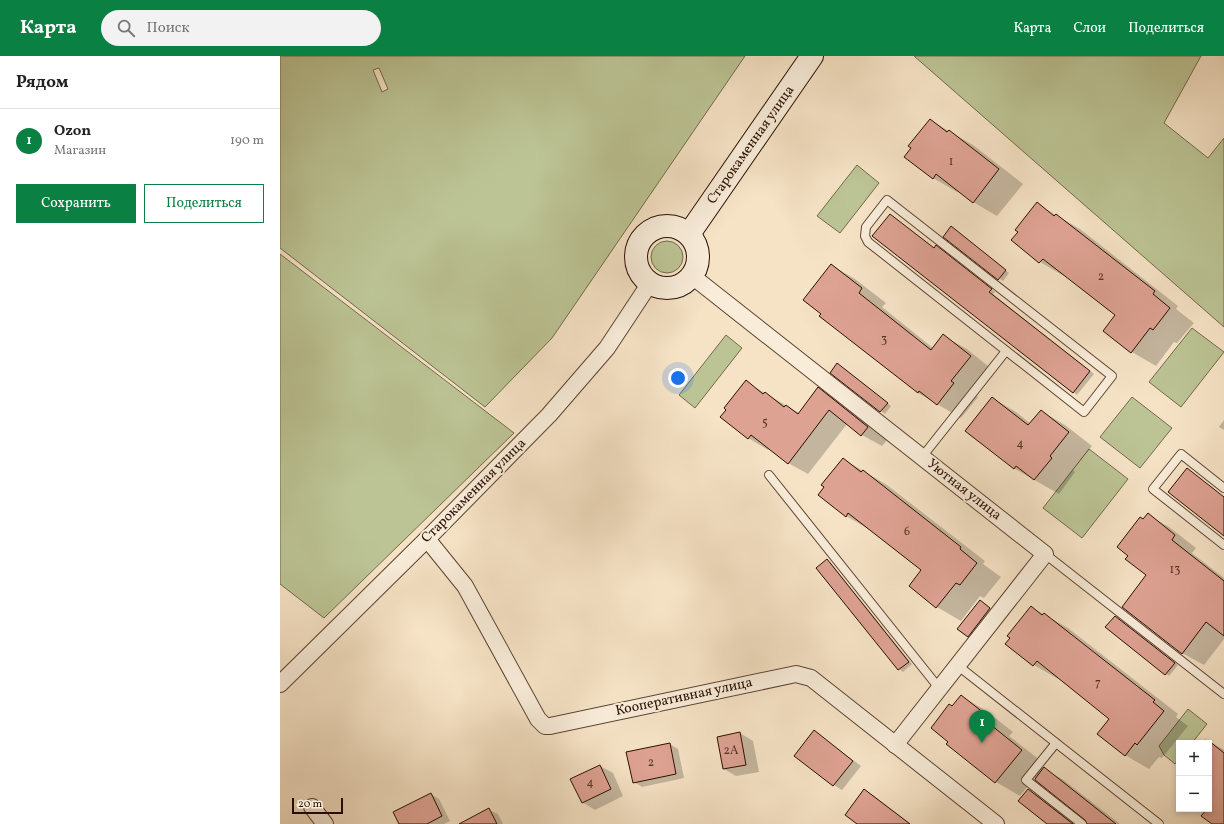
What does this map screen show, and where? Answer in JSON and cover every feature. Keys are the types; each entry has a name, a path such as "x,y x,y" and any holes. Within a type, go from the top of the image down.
{"street":[{"name":"Старокаменная улица","path":"689,234 812,56"},
{"path":"661,226 674,226 689,234 696,244 699,257 696,269 692,276 685,283 674,288 662,288 650,283 641,274 637,263 637,251 641,239 650,231 661,226"},
{"name":"Уютная улица","path":"692,276 1045,554"},
{"name":"Старокаменная улица","path":"280,684 427,539 549,415 607,348 650,283"},
{"name":"Кооперативная улица","path":"427,539 465,586 538,719 546,726 558,725 796,674 811,678 996,824"},
{"path":"895,744 1045,554"},
{"path":"312,807 325,824"}],"lane":[{"path":"887,200 1112,376 1084,412 1006,350 868,242 865,236 866,227 887,200"},
{"path":"922,457 1006,350"},
{"path":"1224,488 1181,454 1153,489 1224,545"},
{"path":"769,475 939,688"},
{"path":"1045,554 1224,694"},
{"path":"957,665 1159,824"},
{"path":"1056,743 1026,780 1082,824"}],"green space":[{"path":"280,56 745,56 552,338 485,407 280,248","holes":["379,68 388,89 382,92 373,70"]},
{"path":"914,56 1201,56 1164,123 1208,158 1224,138 1224,327"},
{"path":"857,165 879,183 840,233 817,216"},
{"path":"664,241 670,241 680,248 683,257 682,263 676,270 670,273 664,273 654,266 651,260 651,254 658,244"},
{"path":"280,254 514,433 324,618 280,584"},
{"path":"1192,328 1224,352 1181,407 1149,382"},
{"path":"726,335 742,348 695,408 679,395"},
{"path":"1132,397 1172,428 1140,468 1100,437"},
{"path":"1089,449 1128,479 1082,538 1043,508"},
{"path":"1188,709 1207,724 1194,740 1176,740 1175,764 1164,755 1159,746"}],"building":[{"path":"930,119 947,132 949,130 999,169 973,203 936,174 933,179 904,157 911,148 908,146"},
{"path":"1037,202 1054,216 1056,214 1155,291 1153,294 1170,308 1153,330 1150,328 1131,353 1103,331 1115,315 1043,259 1039,263 1011,240 1018,232 1015,230"},
{"path":"890,214 934,248 936,245 992,289 989,292 1090,371 1073,393 872,236"},
{"path":"951,226 1006,270 998,280 943,237"},
{"path":"831,264 862,288 859,293 931,350 943,334 971,356 951,381 954,383 937,405 919,391 918,393 819,316 821,314 803,300"},
{"path":"837,363 888,403 880,412 830,373"},
{"path":"746,380 763,394 765,392 784,407 786,405 798,414 818,387 868,427 861,436 829,410 788,464 751,435 748,439 720,417 726,410 724,408"},
{"path":"992,397 1028,425 1041,410 1069,432 1050,456 1052,458 1034,480 1016,466 1014,469 965,431"},
{"path":"843,458 861,472 863,470 961,547 960,549 977,563 960,585 956,583 936,608 909,586 921,570 848,513 846,517 818,495 824,487 821,485"},
{"path":"1187,468 1224,497 1224,536 1168,492"},
{"path":"1148,513 1175,535 1172,540 1224,581 1224,636 1206,622 1182,654 1122,607 1146,575 1125,559 1128,556 1117,547 1140,517 1143,519"},
{"path":"827,559 909,662 898,670 816,568"},
{"path":"980,600 990,608 968,637 957,629"},
{"path":"1031,606 1042,615 1044,613 1155,700 1153,702 1164,711 1137,745 1135,743 1125,756 1097,734 1109,719 1037,661 1033,666 1005,644 1010,638 1007,636"},
{"path":"1115,616 1175,663 1165,675 1105,627"},
{"path":"961,695 989,717 986,721 1022,750 995,783 946,744 948,742 931,728 949,704 952,706"},
{"path":"814,730 853,761 833,786 794,756"},
{"path":"740,732 746,765 723,769 717,737"},
{"path":"670,743 676,774 633,783 626,752"},
{"path":"1212,743 1224,753 1224,824 1212,824 1201,816 1204,812 1212,812"},
{"path":"600,765 611,789 582,803 570,779"},
{"path":"1044,767 1116,824 1087,824 1085,820 1035,780"},
{"path":"864,789 910,824 857,824 845,815"},
{"path":"1028,789 1073,824 1047,824 1018,801"},
{"path":"431,793 442,816 427,824 399,824 393,812"},
{"path":"489,808 497,824 459,824"}],"place":[{"name":"Ozon","path":"982,743"}]}
